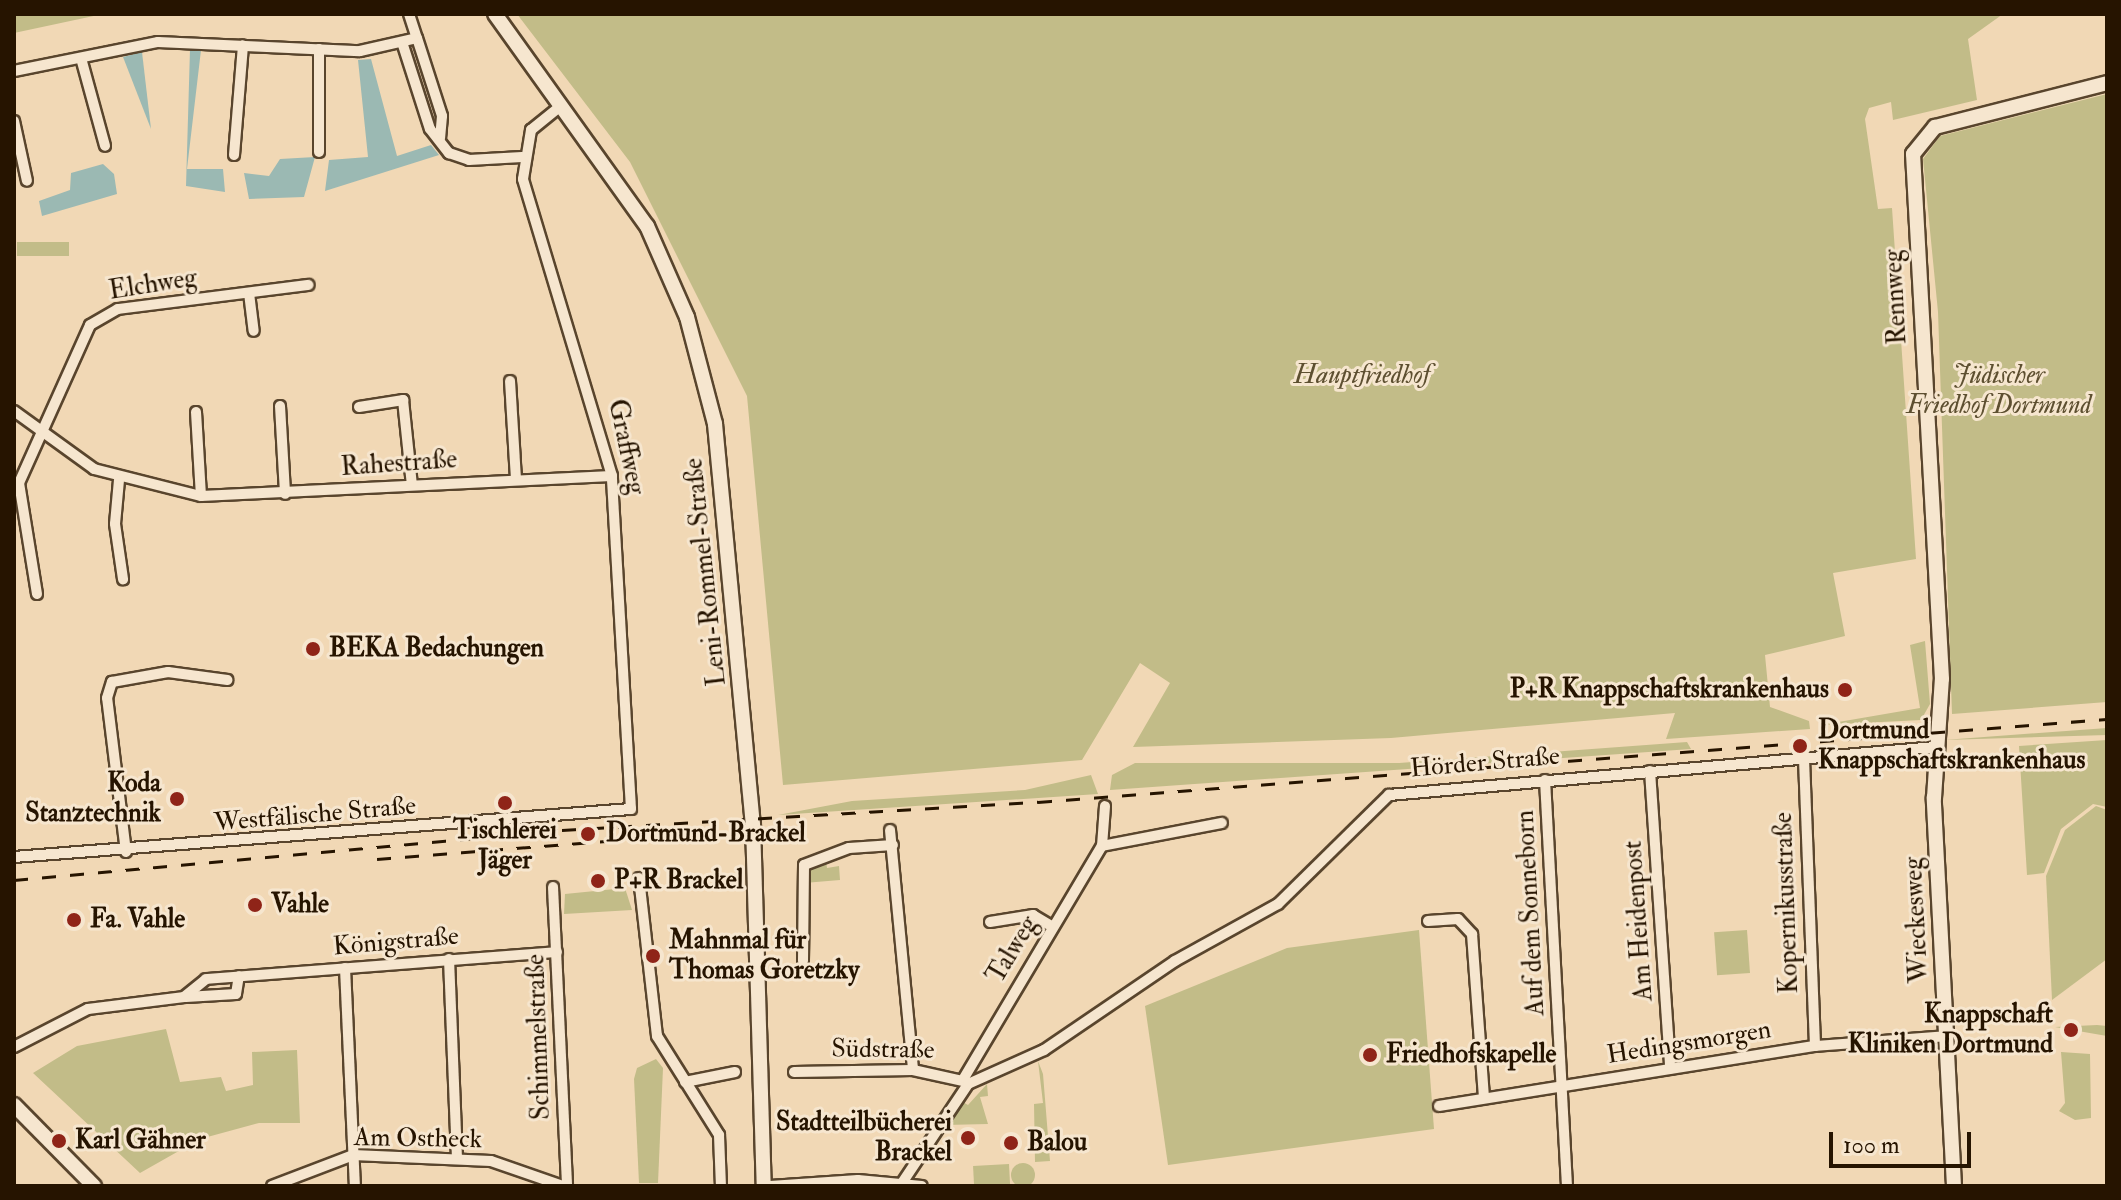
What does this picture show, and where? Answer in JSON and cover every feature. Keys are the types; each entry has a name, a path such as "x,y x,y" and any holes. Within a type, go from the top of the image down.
{"main road":[{"name":"Leni-Rommel-Straße","path":"495,14 626,190 672,277 715,424 753,824 767,1186"},
{"name":"Rennweg","path":"1935,747 1942,679 1913,154 1935,127 2107,83"},
{"name":"Wieckesweg","path":"1935,747 1954,1186"},
{"path":"14,1105 94,1186"}],"street":[{"path":"409,14 442,116 440,138"},
{"path":"14,71 158,42 319,49 417,38"},
{"path":"402,42 430,129 462,160 522,157 531,130 561,106"},
{"path":"234,155 243,45"},
{"path":"319,49 319,152"},
{"path":"81,58 105,146"},
{"path":"14,121 27,181"},
{"name":"Graffweg","path":"522,157 612,476 635,798 619,815"},
{"name":"Elchweg","path":"37,594 19,495 80,341 103,313 308,285"},
{"path":"249,293 254,331"},
{"path":"510,381 516,479"},
{"path":"359,407 403,400 412,485"},
{"path":"280,406 285,494"},
{"name":"Rahestraße","path":"14,411 73,459 119,480 201,496 612,476"},
{"path":"196,412 201,496"},
{"path":"119,480 115,524 123,579"},
{"path":"126,852 108,707 112,682 168,672 227,680"},
{"name":"Hörder Straße","path":"966,1081 1044,1050 1175,961 1278,904 1389,795 1935,747"},
{"name":"Kopernikusstraße","path":"1804,759 1815,1046"},
{"name":"Am Heidenpost","path":"1650,771 1670,1068"},
{"name":"Auf dem Sonneborn","path":"1545,780 1567,1186"},
{"name":"Talweg","path":"966,1081 1102,846 1105,806"},
{"name":"Westfälische Straße","path":"14,857 126,852 619,815"},
{"path":"1102,846 1222,823"},
{"path":"890,830 913,1070"},
{"path":"803,961 804,865 849,848 893,845"},
{"path":"639,878 657,1036 719,1135 721,1186"},
{"name":"Schimmelstraße","path":"553,887 565,1186"},
{"path":"990,922 1033,915 1053,927"},
{"path":"1428,921 1458,919 1472,934 1484,1098"},
{"name":"Königstraße","path":"184,997 206,979 557,952"},
{"path":"449,959 457,1158"},
{"path":"345,968 355,1186"},
{"name":"Königstraße","path":"14,1047 88,1009 236,994 239,976"},
{"name":"Hedingsmorgen","path":"1439,1106 1815,1046 1947,1036"},
{"name":"Südstraße","path":"794,1072 913,1070 966,1081"},
{"path":"685,1082 735,1072"},
{"path":"901,1184 966,1081"},
{"name":"Am Ostheck","path":"272,1186 353,1155 457,1158 524,1168 565,1186"},
{"path":"767,1186 922,1186"}],"green space":[{"path":"14,14 103,14 14,33"},
{"name":"Hauptfriedhof","path":"517,14 2003,14 1968,39 1977,100 1893,120 1891,102 1869,108 1865,119 1878,209 1892,208 1916,559 1833,573 1845,636 1765,655 1770,707 1809,721 1810,729 1666,739 1675,713 1391,738 1133,747 1170,683 1140,663 1082,760 783,785 747,396 630,162"},
{"name":"Jüdischer Friedhof Dortmund","path":"2107,94 2107,702 1952,714 1938,312 1923,159 1940,136"},
{"path":"17,242 69,242 69,256 17,256"},
{"path":"1925,641 1930,704 1921,720 1821,725 1920,708 1910,645"},
{"path":"2107,728 2107,735 1944,740"},
{"path":"2107,740 2107,807 2093,804 2061,829 2044,873 2027,875 2019,746"},
{"path":"1687,742 1691,749 1110,790 1112,775 1135,763 1399,763"},
{"path":"1091,775 1098,794 778,815 852,801 1025,790"},
{"path":"2096,806 2107,810 2107,959 2052,1000 2046,876 2065,830"},
{"path":"826,861 827,868 839,866 840,880 804,883 805,868"},
{"path":"625,888 632,910 564,914 565,894"},
{"path":"1419,930 1434,1129 1168,1165 1145,1006 1287,948"},
{"path":"1747,930 1750,973 1717,975 1714,932"},
{"path":"2097,1025 2107,1026 2107,1036 2055,1027"},
{"path":"166,1029 180,1082 221,1077 226,1091 253,1085 252,1052 297,1050 300,1123 259,1123 200,1139 140,1173 33,1073 77,1046"},
{"path":"2061,1052 2090,1054 2091,1118 2075,1120 2059,1111 2065,1103"},
{"path":"656,1059 663,1068 658,1183 639,1183 634,1079 637,1068"},
{"path":"1038,1061 1043,1074 1050,1161 1035,1162 1034,1104 1043,1103"},
{"path":"987,1084 988,1096 980,1097 988,1124 945,1125 961,1101 968,1105"},
{"path":"1023,1163 1034,1170 1035,1175 1028,1186 1023,1187 1012,1180 1011,1175 1018,1164"},
{"path":"1009,1164 1010,1186 974,1186 973,1166"}],"water":[{"path":"190,49 201,50 187,169 223,169 225,192 186,186"},
{"path":"142,52 151,129 123,57"},
{"path":"371,59 397,156 431,145 439,155 325,191 329,160 368,157 358,60"},
{"path":"315,157 304,197 249,199 244,173 269,176 280,159"},
{"path":"103,164 114,174 117,194 42,216 39,201 70,190 71,173"}],"railway":[{"path":"14,880 562,830 1038,802 2107,719"},
{"path":"377,859 696,834"}],"place":[{"name":"BEKA Bedachungen","path":"313,649"},
{"name":"P+R Knappschaftskrankenhaus","path":"1845,690"},
{"name":"Dortmund Knappschaftskrankenhaus","path":"1800,746"},
{"name":"Koda Stanztechnik","path":"177,799"},
{"name":"Tischlerei Jäger","path":"505,803"},
{"name":"Dortmund-Brackel","path":"588,834"},
{"name":"P+R Brackel","path":"598,881"},
{"name":"Vahle","path":"255,905"},
{"name":"Fa. Vahle","path":"74,920"},
{"name":"Mahnmal für Thomas Goretzky","path":"653,956"},
{"name":"Knappschaft Kliniken Dortmund","path":"2071,1030"},
{"name":"Friedhofskapelle","path":"1370,1055"},
{"name":"Stadtteilbücherei Brackel","path":"968,1138"},
{"name":"Karl Gähner","path":"59,1141"},
{"name":"Balou","path":"1011,1143"}]}
